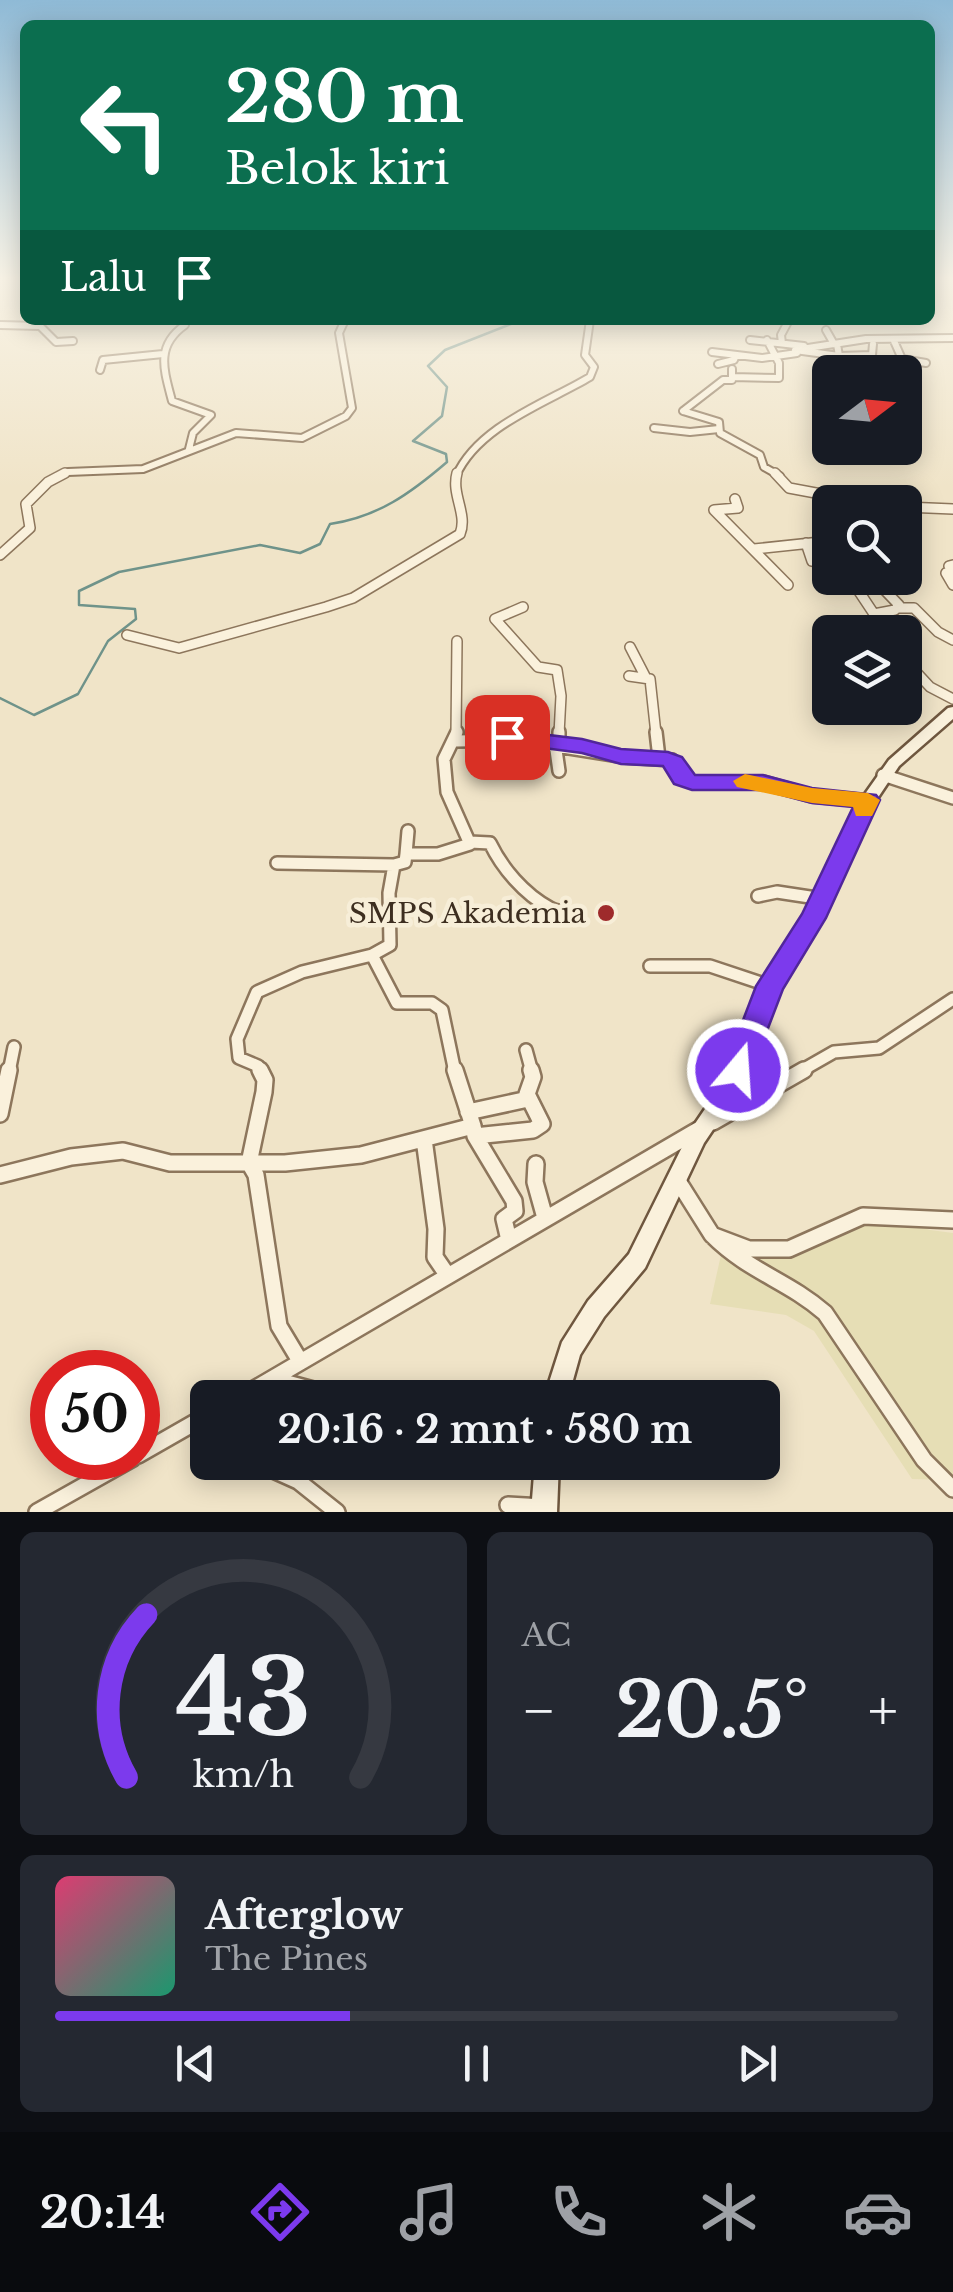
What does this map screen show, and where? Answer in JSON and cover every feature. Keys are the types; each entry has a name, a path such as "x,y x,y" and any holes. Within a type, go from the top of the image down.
{"main road":[{"path":"561,1380 570,1350 636,1261 738,1070 770,986 792,956 823,899 868,800 884,774 953,711"},
{"path":"544,1510 546,1480"}],"street":[{"path":"166,348 163,377 172,401 211,415 194,432 189,450"},
{"path":"0,555 30,528 26,504 57,476 78,471 143,469 236,433 302,438 351,412 341,348"},
{"path":"127,635 179,648 326,607 353,598 452,542 463,534 466,526 454,486 464,462 481,441 590,377 594,367 585,355 586,348"},
{"path":"771,348 778,378 732,373 713,395 685,406 683,412 714,419 723,435 760,454 764,467 780,476 789,488 812,492"},
{"path":"799,348 832,355"},
{"path":"712,352 776,356 822,348"},
{"path":"897,348 902,359 926,363"},
{"path":"100,370 105,360 163,354"},
{"path":"718,364 734,360 736,355"},
{"path":"654,428 690,432 719,429"},
{"path":"690,432 690,442"},
{"path":"735,498 738,508 714,510 740,541 754,549 788,585"},
{"path":"922,508 953,510"},
{"path":"754,549 812,542"},
{"path":"806,543 812,561"},
{"path":"953,565 949,566 952,572 946,573 953,585"},
{"path":"861,595 874,614 914,608 930,626 953,640"},
{"path":"892,595 898,608"},
{"path":"523,607 495,619 538,667 556,670 561,696 559,771"},
{"path":"458,641 455,741 444,759 447,792 470,842"},
{"path":"630,647 650,679 659,758"},
{"path":"629,676 645,676"},
{"path":"922,678 953,699"},
{"path":"455,741 507,737 557,743 621,756 672,760 682,778 692,782 763,782 812,796 868,800"},
{"path":"884,774 953,798"},
{"path":"276,862 405,862 408,831"},
{"path":"406,854 438,854 467,847 470,842"},
{"path":"470,842 490,843 501,867 551,908 566,912 571,918"},
{"path":"300,1360 279,1326 256,1175 249,1164 265,1080 263,1070 239,1058 237,1039 257,992 302,972 372,955 390,945 389,893 394,864"},
{"path":"758,896 778,892 823,899"},
{"path":"372,955 397,1003 432,1002 442,1010 482,1158 513,1193 515,1210 504,1219 509,1240"},
{"path":"650,966 710,966 770,986"},
{"path":"281,1380 300,1360 834,1052 878,1048 952,1000"},
{"path":"0,1114 14,1046"},
{"path":"472,1125 540,1127 528,1099 533,1077 526,1050"},
{"path":"0,1175 71,1157 124,1151 170,1163 249,1164 361,1155 472,1125 528,1099"},
{"path":"424,1139 436,1229 435,1257 448,1276"},
{"path":"536,1164 534,1182 545,1218"},
{"path":"678,1180 712,1236 738,1261 803,1294 826,1313 924,1460 953,1489"},
{"path":"712,1236 763,1251 789,1249 863,1216 953,1220"},
{"path":"160,1442 190,1425"},
{"path":"37,1512 93,1480"},
{"path":"296,1480 337,1512"},
{"path":"508,1505 544,1510"}],"shaded area":[{"path":"886,1213 930,1230 953,1233 953,1487 949,1480 912,1479 814,1331 786,1315 710,1304 723,1246 754,1253"}],"waterway":[{"path":"0,698 34,715 78,694 108,641 136,619 135,609 79,605 79,591 119,572 260,545 300,553 320,544 330,524 379,509 420,484 447,462 446,454 413,441 442,416 447,387 428,366 451,348"}],"slow traffic":[{"path":"745,781 812,796 868,800 864,810"}],"place":[{"name":"SMPS Akademia","path":"606,913"}],"route":[{"path":"507,737 582,746 621,756 668,759 686,781 763,782 812,796 868,800 813,918 770,986 738,1070"}]}
